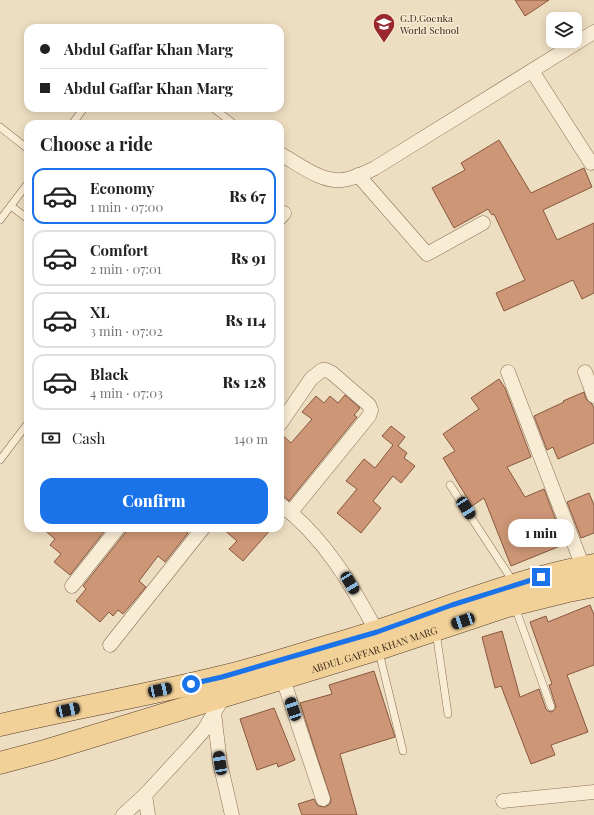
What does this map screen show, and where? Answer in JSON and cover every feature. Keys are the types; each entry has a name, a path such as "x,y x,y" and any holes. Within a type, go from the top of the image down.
{"main road":[{"name":"ABDUL GAFFAR KHAN MARG","path":"0,763 48,750 220,696 283,678 377,641 436,630 515,595 588,566"},
{"name":"ABDUL GAFFAR KHAN MARG","path":"3,724 220,696 515,595 568,591 594,586"},
{"path":"0,748 48,750"}],"street":[{"path":"284,156 320,176 331,180 344,180 358,175 375,168 594,32"},
{"path":"532,71 592,164"},
{"path":"358,175 427,254 482,223"},
{"path":"284,418 311,379 322,370 332,373 369,405 371,410 369,416 286,508 318,540 344,574 377,641"},
{"path":"508,372 588,566"},
{"path":"585,372 594,396"},
{"path":"72,586 115,532"},
{"path":"110,645 199,532"},
{"path":"283,678 322,799"},
{"path":"122,815 144,795 195,740 220,696"},
{"path":"220,696 220,763 232,815"},
{"path":"503,800 594,792"},
{"path":"144,795 148,815"}],"lane":[{"path":"218,112 229,120"},
{"path":"0,127 24,146"},
{"path":"0,220 24,188"},
{"path":"11,206 24,216"},
{"path":"0,460 24,428"},
{"path":"450,485 515,595 551,707"},
{"path":"436,630 448,714"},
{"path":"377,641 403,751"}],"building":[{"path":"515,0 549,0 525,16"},
{"path":"499,140 531,193 584,168 592,187 543,210 557,240 594,223 594,293 582,299 573,280 504,311 496,293 525,280 494,214 492,215 488,209 454,228 432,188 465,170 461,163"},
{"path":"499,379 505,388 531,457 507,467 525,497 544,489 565,544 511,566 484,498 472,506 443,458 455,451 443,434 479,409 471,398"},
{"path":"584,392 586,399 594,408 594,443 558,459 553,447 547,450 534,416"},
{"path":"345,395 360,408 354,415 357,417 289,501 284,497 284,437 291,443 312,419 302,412 316,396 324,403 330,396 338,403"},
{"path":"391,426 405,437 398,446 407,453 404,458 415,466 401,483 393,476 373,501 381,508 361,533 337,513 357,489 346,481 364,459 375,468 393,445 382,436"},
{"path":"589,493 594,505 594,533 581,538 567,502"},
{"path":"47,532 104,532 70,575 54,562 61,554 50,545 55,539"},
{"path":"227,532 268,532 243,561 229,549 237,541"},
{"path":"125,533 188,533 165,562 158,556 139,581 146,587 123,614 118,610 113,616 109,612 100,622 76,601 86,589 83,586"},
{"path":"590,605 594,615 594,665 567,675 588,732 551,745 555,755 531,764 501,686 495,688 482,637 502,631 520,697 539,689 546,709 552,712 556,707 549,685 552,684 530,622 546,616 548,622"},
{"path":"374,671 395,737 340,754 357,815 302,815 298,804 314,799 318,806 325,807 330,804 331,800 300,703 332,694 329,685"},
{"path":"274,708 295,760 278,767 277,763 257,770 240,719"}],"place":[{"name":"G.D.Goenka World School","path":"384,44"}],"route":[{"path":"191,684 222,677 377,632 452,605 541,577"}]}
